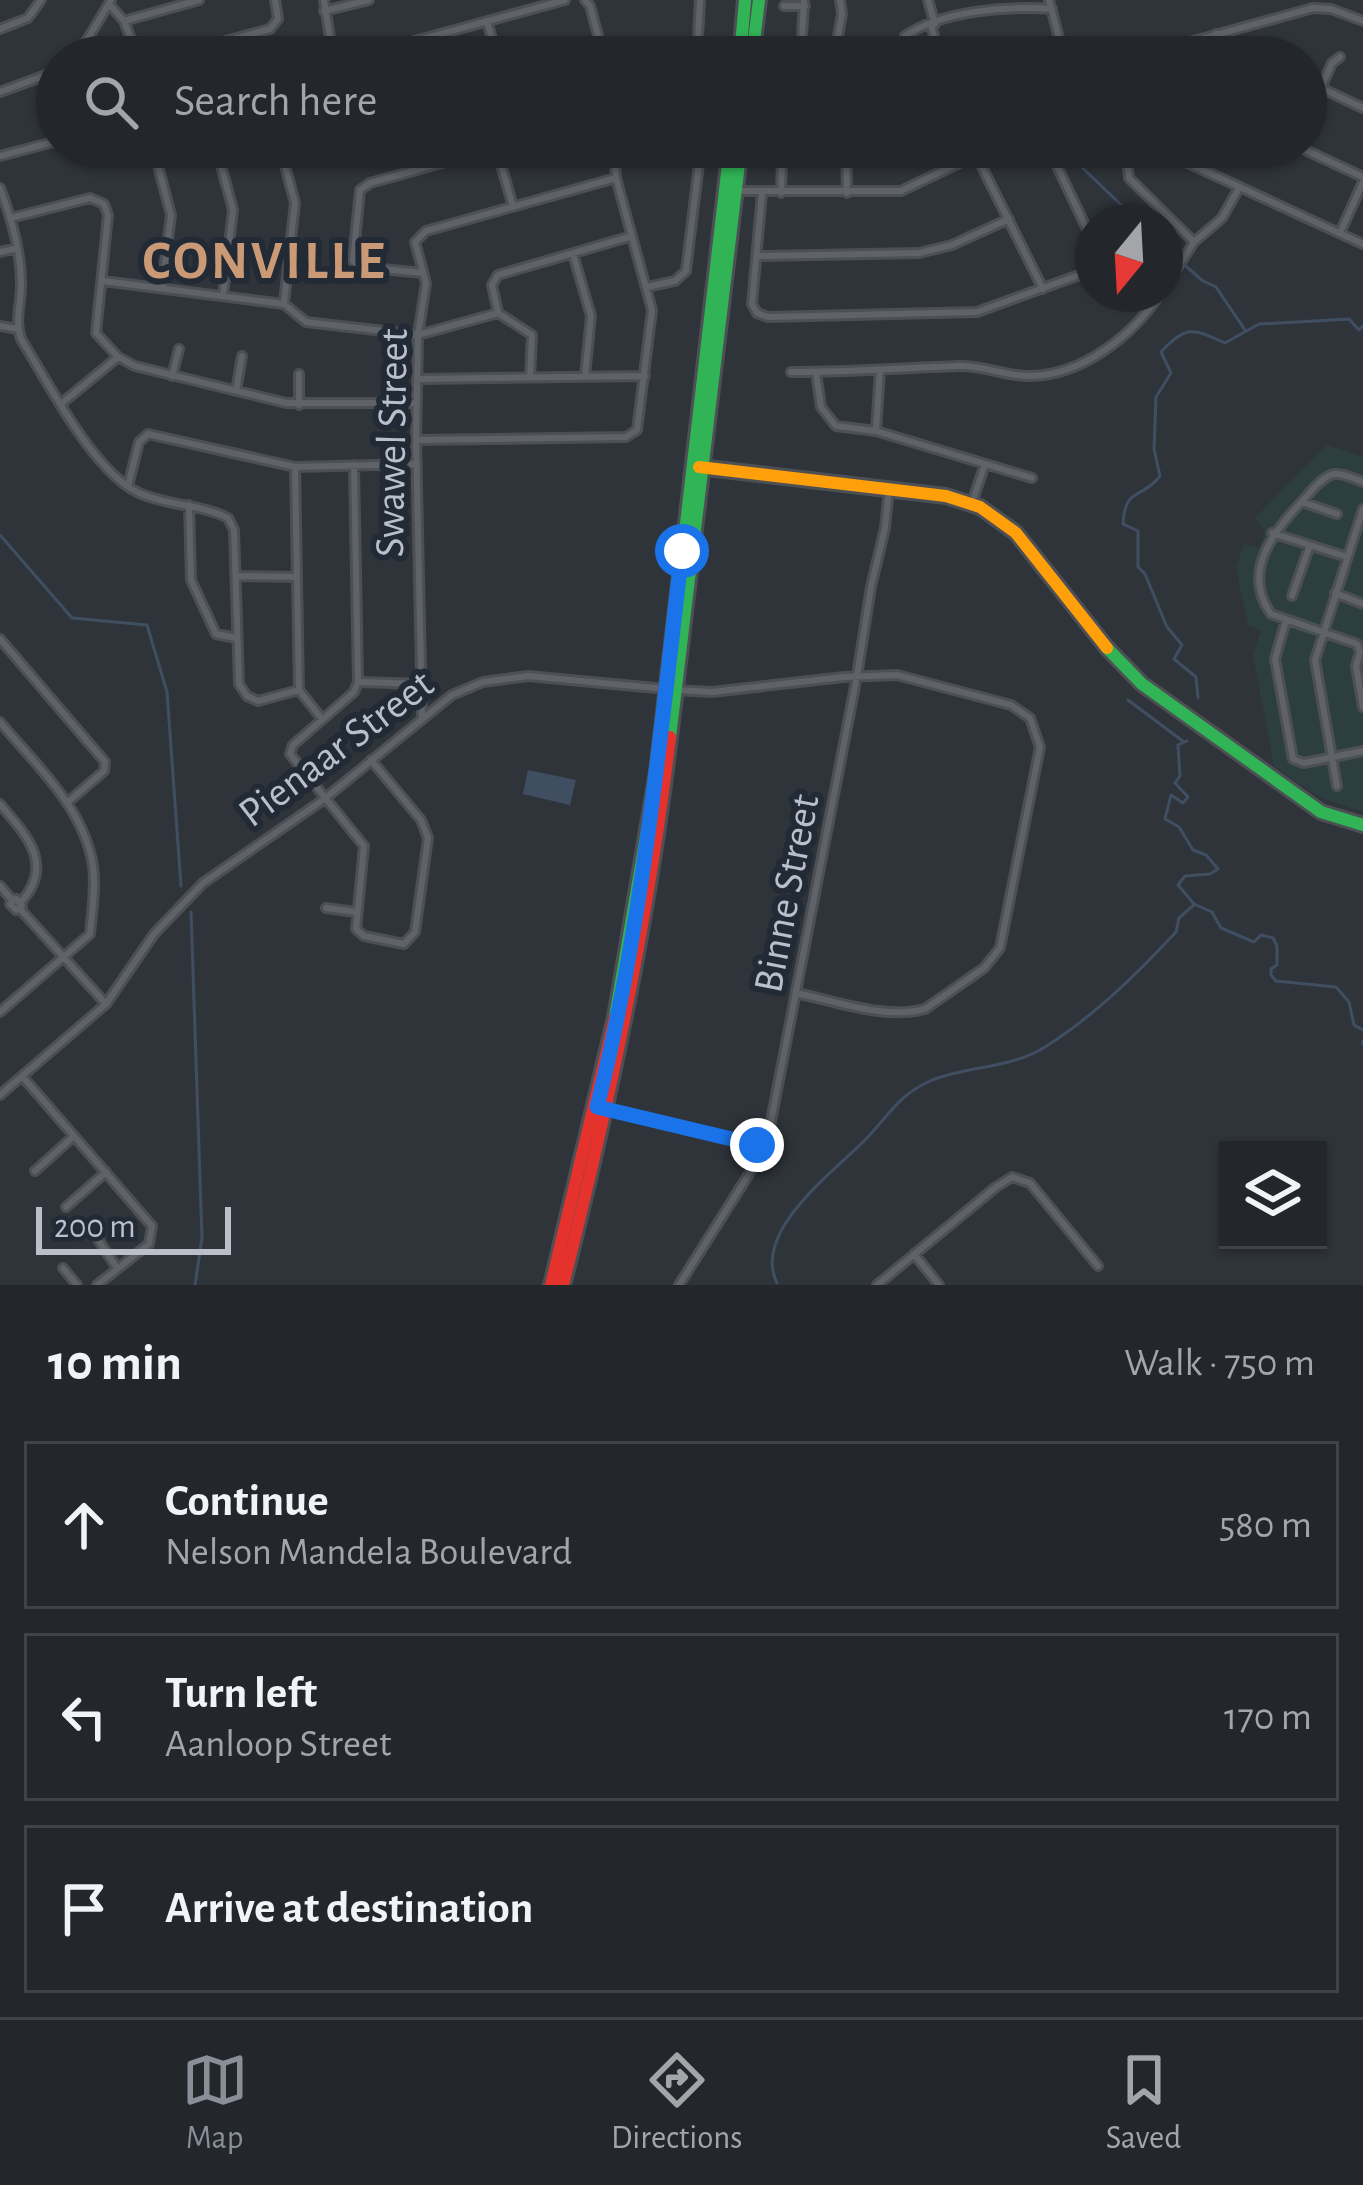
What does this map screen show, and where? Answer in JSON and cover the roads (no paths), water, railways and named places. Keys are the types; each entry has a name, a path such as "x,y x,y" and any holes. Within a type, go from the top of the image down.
{"street":[{"path":"0,29 28,18 41,0"},
{"path":"124,21 199,0"},
{"path":"244,36 270,29 278,19 275,0"},
{"path":"324,0 329,36"},
{"path":"324,11 369,0"},
{"path":"432,36 566,0"},
{"path":"698,36 700,0"},
{"path":"742,36 746,0"},
{"path":"755,36 759,0"},
{"path":"838,36 840,0"},
{"path":"928,0 936,36"},
{"path":"90,36 110,2 130,36"},
{"path":"588,3 598,36"},
{"path":"784,6 804,3 802,36"},
{"path":"907,36 933,24 1001,7 1051,5 1059,36"},
{"path":"1209,36 1322,8 1363,21"},
{"path":"487,21 491,36"},
{"path":"1327,74 1340,57"},
{"path":"0,92 36,79"},
{"path":"1327,91 1363,108"},
{"path":"0,156 36,146"},
{"path":"1327,161 1363,180 1340,233"},
{"path":"159,168 171,215 162,288"},
{"path":"222,168 233,210 223,296"},
{"path":"284,304 295,203 286,168"},
{"path":"423,168 360,190 353,261 362,267 424,273"},
{"path":"503,168 513,206"},
{"path":"416,440 626,437 640,423 652,320 615,168"},
{"path":"647,287 675,281 686,271 698,168"},
{"path":"730,168 731,190"},
{"path":"563,1285 656,864 696,467 736,168"},
{"path":"781,193 782,168"},
{"path":"846,168 847,193"},
{"path":"731,190 762,194 901,191 943,168"},
{"path":"983,168 1043,289"},
{"path":"1058,168 1075,204"},
{"path":"1128,168 1129,178 1194,242"},
{"path":"1197,168 1363,244"},
{"name":"Swawel Street","path":"422,716 416,440 418,335 426,287 415,244 421,233 616,178"},
{"path":"0,188 11,218 22,286 18,329 62,403 105,464 128,485 142,494 223,514 232,523 238,680 250,698 262,701 299,690"},
{"path":"1183,259 1194,242 1222,218 1239,188"},
{"path":"762,194 752,304 757,313 768,317 977,312 1075,277"},
{"path":"11,218 89,198 101,201 108,215 96,334 135,367 299,404 418,403"},
{"path":"758,256 919,253 952,245 1010,219"},
{"path":"498,313 492,285 497,274 632,236"},
{"path":"0,252 17,248"},
{"path":"574,254 591,316 585,376"},
{"path":"103,281 284,304 307,322 418,335 498,313 533,338 530,377"},
{"path":"791,372 975,365 1025,376 1050,373 1110,347 1143,312"},
{"path":"0,326 18,329"},
{"path":"172,376 179,349"},
{"path":"236,391 242,356"},
{"path":"62,403 118,357"},
{"path":"876,431 880,370"},
{"path":"816,372 818,399 830,423 876,431 1032,478"},
{"path":"298,374 299,404"},
{"path":"419,380 645,376"},
{"path":"128,485 139,442 148,434 295,467 417,464"},
{"path":"972,503 985,464"},
{"path":"354,465 358,682 354,692 292,746 290,754 365,850 355,924 359,933 398,944 410,941 428,838 421,820 370,760"},
{"path":"295,467 299,690 322,718"},
{"path":"696,467 972,503 1025,542 1112,655 1142,684 1321,812 1363,825"},
{"path":"1363,482 1330,475 1273,533 1259,575 1267,611 1357,644 1363,707"},
{"name":"Binne Street","path":"679,1285 766,1147 889,489"},
{"path":"1302,502 1337,514"},
{"path":"189,506 192,583 216,634 236,638"},
{"path":"1337,786 1315,660 1363,508"},
{"path":"1273,533 1347,556"},
{"path":"1292,596 1310,545"},
{"path":"237,576 296,577"},
{"path":"1335,593 1363,604"},
{"path":"1286,620 1275,659 1292,756 1299,763 1363,751"},
{"path":"2,646 105,762 104,771 68,802"},
{"name":"Pienaar Street","path":"0,1096 106,1004 154,934 186,899 229,863 323,800 422,716 470,686 528,676 726,692 857,676 914,678 1022,710 1039,736 1033,789 1003,939 991,963 914,1012 890,1012 796,993"},
{"path":"358,682 421,684"},
{"path":"0,722 68,802 78,819 94,874 90,934 0,1012"},
{"path":"0,744 10,735"},
{"path":"0,804 26,835 38,867 36,884 0,919"},
{"path":"0,886 106,1004"},
{"path":"326,908 356,912"},
{"path":"22,1076 154,1230 149,1244 97,1285"},
{"path":"602,1108 766,1147"},
{"path":"551,1285 602,1108"},
{"path":"34,1171 74,1136"},
{"path":"66,1207 106,1172"},
{"path":"878,1285 1004,1180 1019,1177 1098,1266"},
{"path":"97,1238 117,1268"},
{"path":"914,1254 939,1285"},
{"path":"63,1268 77,1285"}],"water":[{"path":"528,770 576,780 570,805 523,794"}],"waterway":[{"path":"1083,168 1120,204"},
{"path":"1183,264 1216,287 1245,330"},
{"path":"1198,698 1196,677 1174,659 1182,645 1167,627 1138,567 1138,531 1123,524 1131,498 1160,476 1154,449 1156,397 1171,373 1161,352 1191,332 1225,343 1259,324 1349,319 1359,330 1363,326"},
{"path":"0,535 72,618 147,625 167,692 181,886"},
{"path":"1128,700 1184,742"},
{"path":"1187,741 1178,745 1180,776 1175,783 1188,797 1183,803 1171,795 1165,819 1179,827 1193,850 1206,855 1218,869 1185,876 1178,885 1194,904 1212,912 1221,928 1254,942 1261,935 1273,938 1277,965 1271,975 1276,981 1336,987 1349,1002 1354,1025 1363,1030"},
{"path":"777,1283 772,1264 785,1224 900,1101 930,1081 1045,1047 1130,979 1176,932 1179,918 1195,904"},
{"path":"191,912 202,1238 195,1285"}],"district":[{"name":"CONVILLE","path":"265,259"}]}
